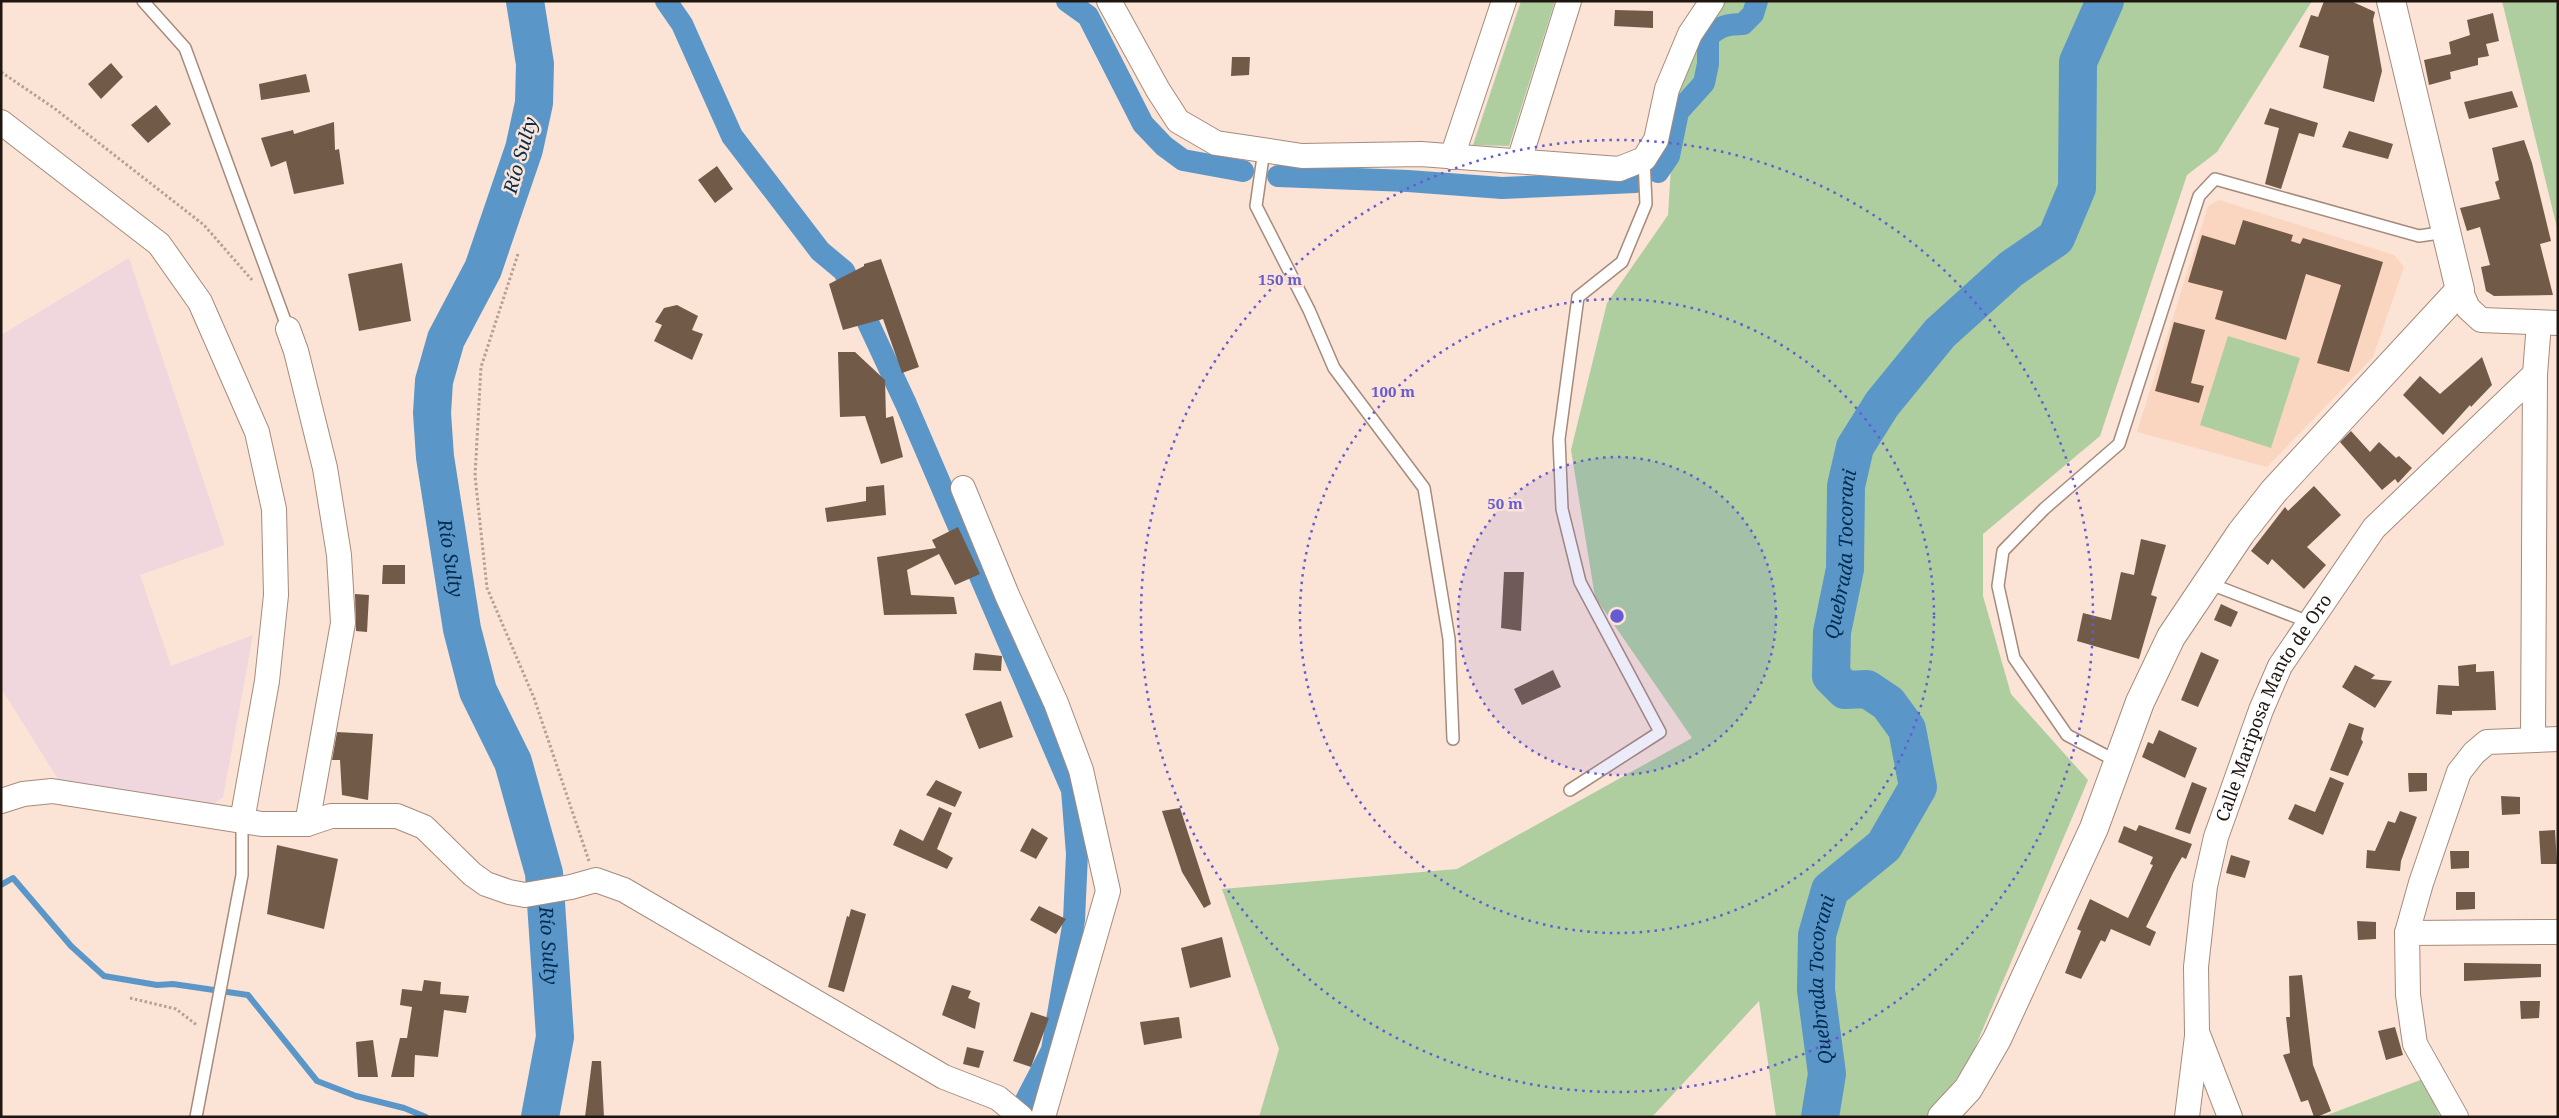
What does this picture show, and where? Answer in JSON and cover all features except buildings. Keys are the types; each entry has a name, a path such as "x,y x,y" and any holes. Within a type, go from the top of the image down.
{"street":[{"path":"1109,1 1178,121 1216,143 1302,156 1422,154 1619,169 1644,160 1656,140 1667,88 1690,34 1712,1"},
{"path":"1452,157 1504,1"},
{"path":"1519,161 1569,1"},
{"path":"2391,1 2460,290 2468,308 2481,320 2548,323 2535,374 2533,740"},
{"path":"7,133 159,244 200,302 257,432 274,509 276,595 267,681 242,821"},
{"path":"1942,1117 1968,1089 1996,1039 2094,828 2140,702 2171,637 2206,582 2274,491 2460,290"},
{"path":"288,329 296,351 325,468 339,555 343,623 307,824"},
{"name":"Calle Mariposa Manto de Oro","path":"2230,1117 2197,1032 2196,967 2205,886 2216,837 2261,710 2280,666 2374,528 2535,374"},
{"path":"963,488 1007,595 1056,703 1081,770 1108,891 1043,1117"},
{"path":"2456,1117 2415,1044 2408,995 2407,934 2421,883 2459,772 2474,753 2487,742 2558,740"},
{"path":"1,801 23,794 52,791 262,824 307,824 331,816 397,816 424,827 472,874 486,884 525,894 570,887 596,880 624,890 944,1077 998,1098 1021,1117"},
{"path":"2407,934 2558,932"},
{"path":"2187,1117 2197,1032"}],"lane":[{"path":"143,1 185,48 288,329"},
{"path":"1264,150 1256,206 1309,310 1334,368 1424,488 1449,639 1453,739"},
{"path":"1570,790 1660,732 1580,582 1562,509 1559,439 1578,297 1622,262 1646,204 1644,160"},
{"path":"2118,762 2067,735 2014,658 1998,586 2003,551 2044,509 2118,444 2199,196 2215,179 2419,236 2446,232"},
{"path":"2206,582 2309,622"},
{"path":"196,1117 242,875 242,821"}],"path":[{"path":"1,72 54,108 204,224 257,286"},
{"path":"518,254 481,367 475,476 488,588 534,698 596,880"},
{"path":"130,998 176,1009 210,1036"}],"shaded area":[{"path":"2219,200 2394,255 2404,267 2373,357 2267,467 2137,432 2208,206"},
{"path":"129,258 225,545 140,575 171,666 253,635 223,797 209,807 63,787 1,688 1,335"}],"green space":[{"path":"1521,1 1555,1 1509,146 1473,145"},
{"path":"1722,1 2312,1 2217,152 2187,175 2100,436 1983,534 1983,596 2011,694 2088,780 1968,1064 1927,1117 1776,1117 1759,1001 1652,1117 1259,1117 1279,1049 1222,889 1457,869 1692,738 1595,597 1571,450 1607,303 1668,215 1678,54"},
{"path":"2502,1 2558,1 2558,232"},
{"path":"2228,336 2300,358 2271,448 2200,425"},
{"path":"2423,1079 2440,1117 2322,1117"}],"waterway":[{"name":"Río Sulty","path":"525,1 535,64 534,103 524,149 483,269 446,339 434,381 432,413 435,457 462,629 478,691 513,762 544,873 555,1037 540,1117"},
{"path":"666,1 682,24 732,136 820,251 844,271 906,404 1072,790 1077,854 1074,920 1052,1050 1024,1104"},
{"path":"1067,1 1088,16 1143,124 1164,146 1183,160 1243,171"},
{"path":"1658,172 1669,156 1678,112 1704,83 1708,64 1708,37 1724,26 1743,24 1753,14 1757,1"},
{"name":"Quebrada Tocorani","path":"1820,1117 1827,1074 1816,990 1817,935 1830,890 1884,846 1918,787 1907,729 1888,703 1867,689 1845,690 1831,676 1832,632 1845,569 1846,486 1855,447 1882,404 1940,333 2011,269 2056,238 2077,188 2078,62 2105,1"},
{"path":"1278,176 1408,181 1502,188 1635,182"},
{"path":"1,885 13,878 71,946 104,976 157,985 173,984 248,995 317,1081 356,1096 404,1108 426,1117"}]}
